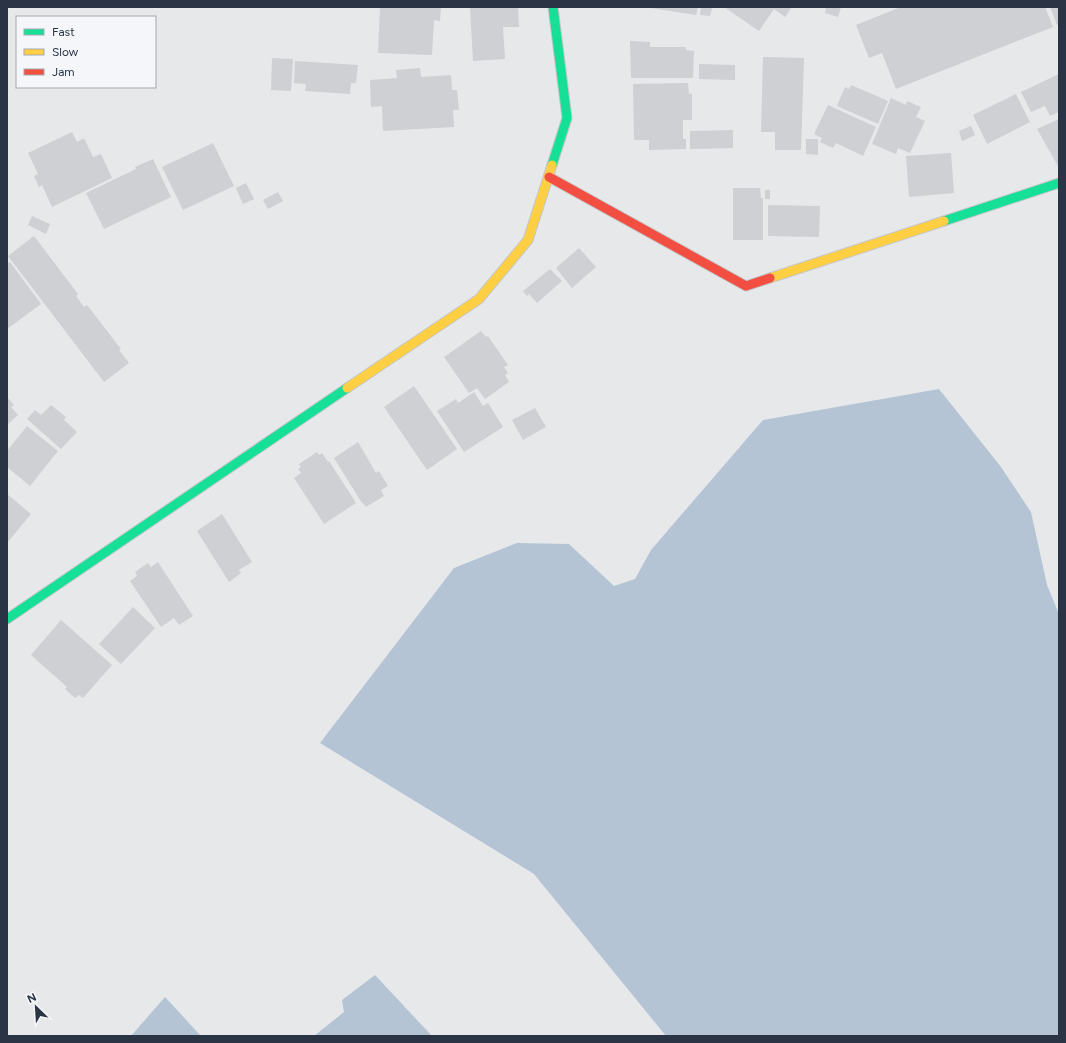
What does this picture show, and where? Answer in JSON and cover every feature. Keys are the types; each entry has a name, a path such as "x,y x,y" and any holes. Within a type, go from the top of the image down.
{"street":[{"path":"7,619 479,299 528,240 567,118 553,7"},
{"path":"549,177 746,286 1059,184"}],"water":[{"path":"939,389 1001,467 1031,512 1047,585 1059,614 1059,1036 666,1036 534,874 320,743 454,568 517,543 569,544 614,586 635,579 651,550 763,420"},
{"path":"375,975 432,1036 314,1036 344,1012 342,1000"},
{"path":"165,997 201,1036 131,1036"}],"building":[{"path":"380,7 441,7 440,21 434,20 432,55 378,53"},
{"path":"470,7 518,7 519,27 503,27 505,59 473,61"},
{"path":"644,7 698,7 696,15"},
{"path":"701,7 712,8 710,16 700,15"},
{"path":"724,7 792,7 785,17 774,9 759,31"},
{"path":"826,7 841,7 838,17 825,13"},
{"path":"901,7 1045,7 1053,27 896,89 882,53 869,58 856,25"},
{"path":"1050,7 1059,7 1059,24 1057,25"},
{"path":"630,41 650,42 650,47 686,47 686,50 694,51 693,78 631,78"},
{"path":"763,57 804,58 801,150 775,150 775,132 761,132"},
{"path":"272,58 293,59 291,91 271,90"},
{"path":"295,61 358,65 356,83 351,83 350,94 305,91 306,84 294,83"},
{"path":"699,64 735,65 735,80 699,79"},
{"path":"420,68 421,77 451,75 452,90 457,90 459,110 453,110 454,127 383,131 382,106 371,107 370,80 397,78 396,70"},
{"path":"1059,74 1059,112 1050,116 1045,106 1031,112 1021,92"},
{"path":"688,83 689,94 692,94 692,120 683,120 683,139 686,139 686,149 649,150 649,140 634,140 633,84"},
{"path":"851,85 888,101 878,124 837,106 845,87 849,89"},
{"path":"1016,94 1030,122 987,144 973,115"},
{"path":"891,98 906,105 907,101 921,107 916,117 925,121 910,153 898,148 896,154 872,144"},
{"path":"828,105 876,127 863,156 836,143 833,148 820,142 822,138 814,134"},
{"path":"1059,119 1059,168 1037,129"},
{"path":"971,126 975,135 962,141 959,131"},
{"path":"733,130 733,148 690,149 690,131"},
{"path":"72,132 77,142 84,138 93,157 101,154 112,178 52,207 42,185 39,187 34,176 38,174 28,153"},
{"path":"806,139 818,139 818,155 806,154"},
{"path":"213,143 234,186 183,210 162,167"},
{"path":"951,153 954,193 909,197 906,156"},
{"path":"153,159 171,197 104,229 86,193 136,169 135,167"},
{"path":"246,183 254,199 243,204 236,188"},
{"path":"733,188 760,188 761,198 763,198 763,240 733,240"},
{"path":"765,190 770,190 770,199 765,199"},
{"path":"278,192 283,201 268,209 263,200"},
{"path":"768,205 820,206 819,237 768,236"},
{"path":"32,216 50,224 46,234 28,225"},
{"path":"34,236 78,294 76,296 84,307 87,305 121,349 119,350 129,363 104,382 8,256"},
{"path":"579,248 596,267 572,288 556,268"},
{"path":"10,262 41,304 7,329 7,264"},
{"path":"550,269 562,281 537,303 529,294 527,296 523,291"},
{"path":"481,331 486,337 488,336 508,365 504,367 508,373 505,375 509,382 485,399 477,388 469,393 444,357"},
{"path":"414,386 457,449 427,470 384,407"},
{"path":"474,392 483,406 488,403 503,427 464,452 437,411 456,399 458,403"},
{"path":"7,397 14,405 11,407 18,415 7,425"},
{"path":"51,405 66,417 64,420 77,432 61,449 27,419 35,410 41,415"},
{"path":"535,408 546,427 523,440 512,420"},
{"path":"27,426 58,451 30,486 7,467 7,451"},
{"path":"358,442 376,473 379,471 388,486 381,490 384,496 366,507 334,458"},
{"path":"317,452 319,455 322,453 328,462 329,461 356,503 324,524 294,478 301,473 298,469 301,467 299,464"},
{"path":"7,494 31,514 7,543"},
{"path":"222,514 252,562 239,570 241,573 229,582 197,531"},
{"path":"158,562 193,616 179,625 174,618 161,627 130,581 137,576 135,572 148,563 151,567"},
{"path":"133,607 155,628 121,664 99,644"},
{"path":"61,620 112,665 83,698 79,695 75,698 65,689 67,687 31,655"}],"traffic: fast":[{"path":"552,165 567,118 553,7"},
{"path":"944,221 1059,183"},
{"path":"7,619 347,388"}],"traffic: slow":[{"path":"347,388 479,299 528,240 552,165"},
{"path":"770,278 944,221"}],"traffic: jam":[{"path":"549,177 746,286 770,278"}]}
